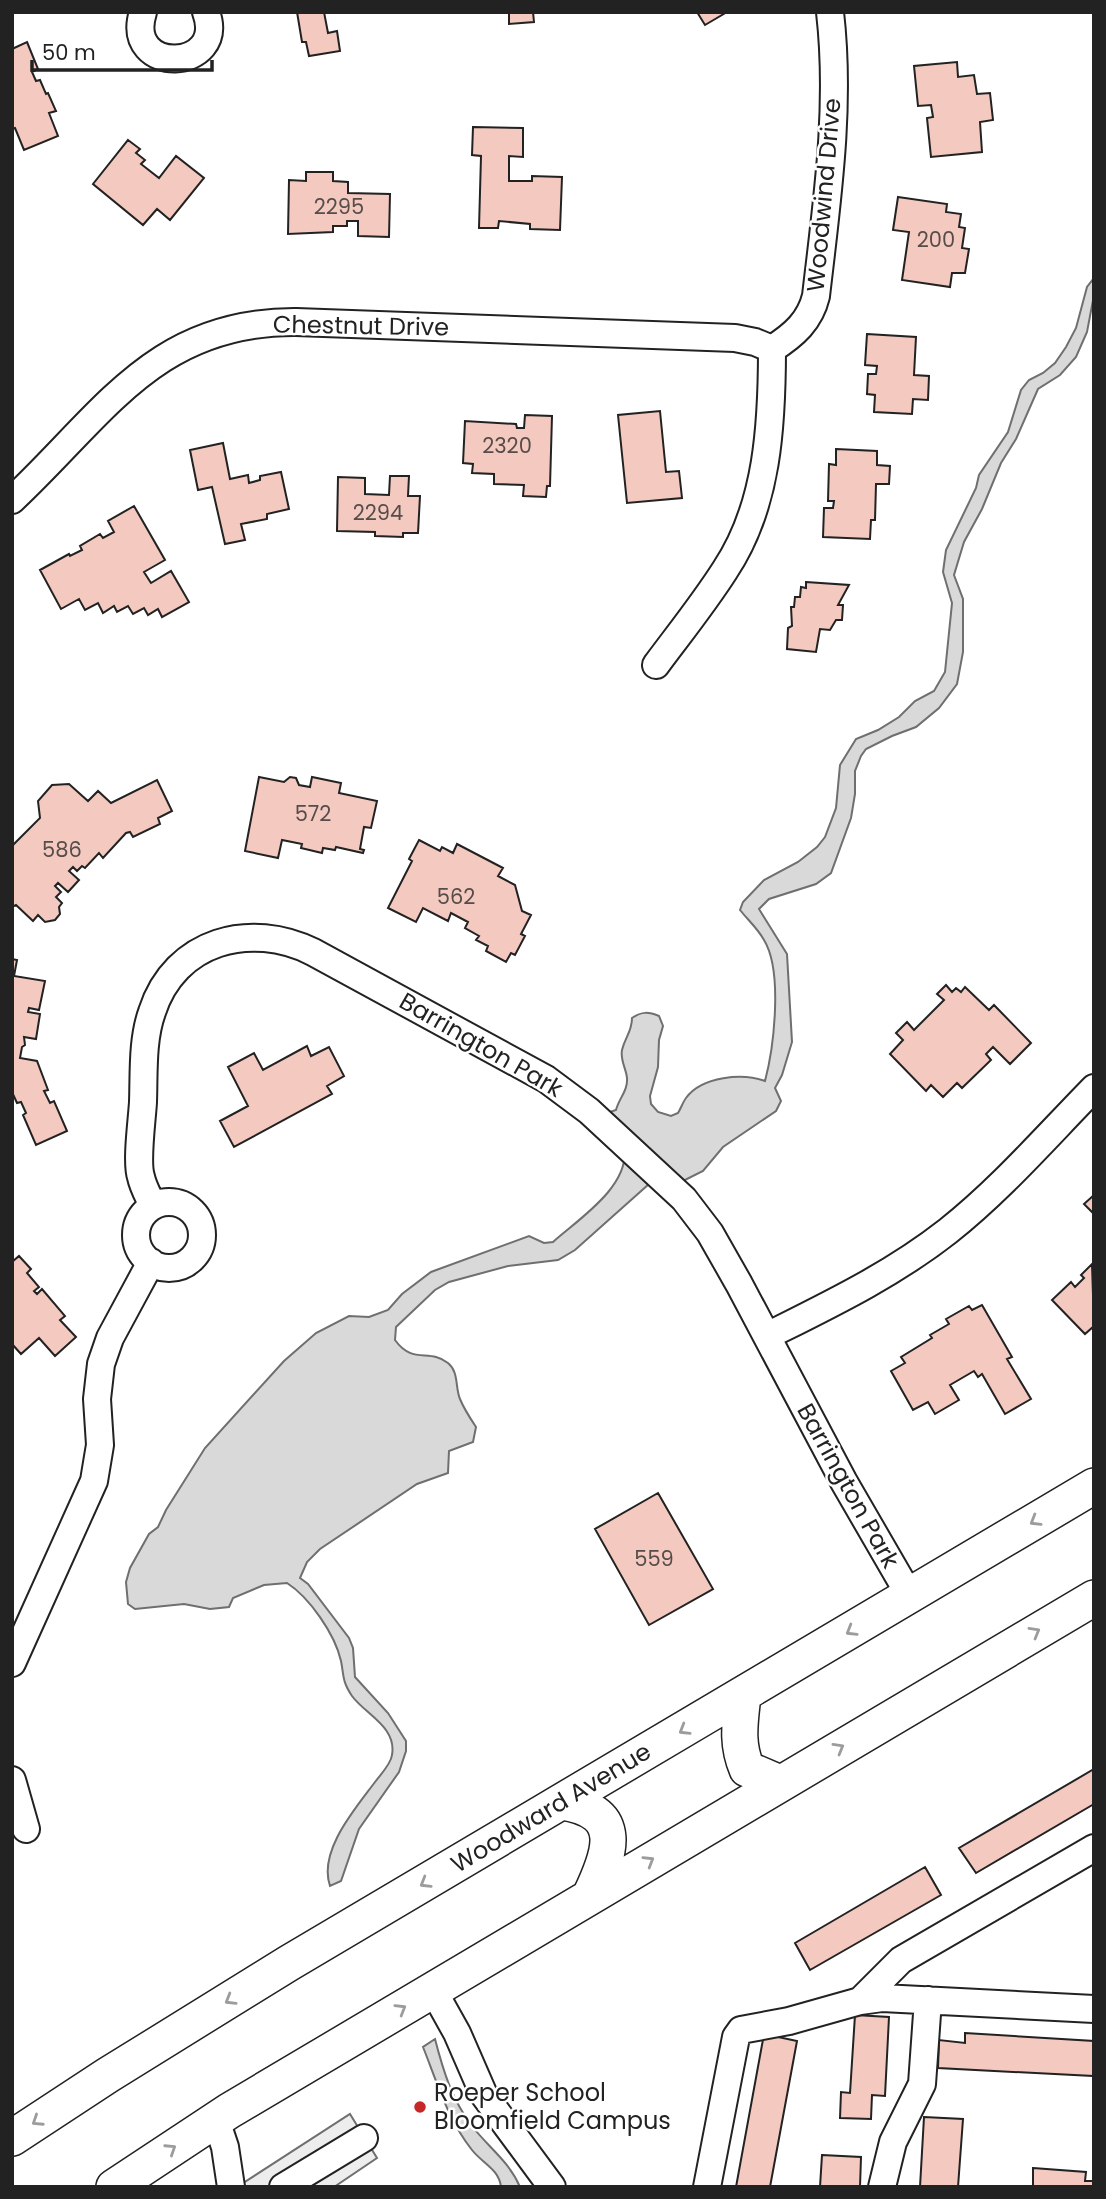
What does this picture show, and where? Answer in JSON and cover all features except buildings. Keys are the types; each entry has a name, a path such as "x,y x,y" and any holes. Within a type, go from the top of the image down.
{"main road":[{"name":"Woodward Avenue","path":"12,2138 210,2011 1094,1486"},
{"path":"114,2187 216,2120 1094,1598"},
{"path":"743,1695 740,1752 747,1769 780,1783"},
{"path":"562,1802 583,1806 597,1816 607,1830 608,1855 590,1896"}],"street":[{"path":"143,12 140,31 144,42 150,50 169,60 180,60 199,50 206,41 209,30 206,12"},
{"name":"Woodwind Drive","path":"772,349 802,326 811,312 816,296 833,140 834,64 830,12"},
{"name":"Chestnut Drive","path":"12,500 131,380 177,349 239,326 296,322 735,338 772,349"},
{"path":"656,665 726,569 757,502 768,441 772,349"},
{"name":"Barrington Park","path":"153,1206 139,1175 149,1020 162,989 183,964 206,948 229,940 265,937 296,944 561,1088 684,1199 710,1233 844,1482 910,1596"},
{"path":"766,1336 862,1288 946,1232 993,1192 1094,1088"},
{"path":"172,1202 191,1210 201,1226 202,1236 195,1255 179,1267 160,1267 151,1262 144,1256 136,1238 140,1220 153,1206 162,1203 172,1202"},
{"path":"12,1663 94,1481 100,1445 97,1399 101,1364 110,1338 151,1262"},
{"path":"12,1780 26,1829"},
{"path":"860,2001 901,1960 1094,1848"},
{"path":"433,1990 457,2032 484,2095 552,2187"},
{"path":"707,2187 736,2037 741,2030 882,1998 1094,2009"},
{"path":"882,2187 893,2142 922,2084 928,2000"},
{"path":"216,2120 225,2147 231,2187"},
{"path":"283,2187 364,2138"}],"shaded area":[{"path":"1094,278 1094,295 1087,332 1076,357 1060,375 1038,389 964,542 954,575 963,599 963,652 957,684 939,708 916,727 866,749 861,756 855,771 851,818 831,873 816,884 769,899 759,909 787,954 792,1042 775,1088 781,1101 776,1111 723,1147 703,1171 683,1181 649,1184 575,1250 558,1260 508,1266 449,1282 435,1290 396,1327 395,1340 402,1348 448,1363 455,1375 460,1399 476,1427 473,1442 449,1451 448,1473 417,1484 320,1549 307,1562 300,1578 308,1584 349,1638 353,1648 355,1677 388,1713 406,1741 406,1751 399,1772 359,1829 341,1881 330,1886 329,1859 340,1831 388,1765 392,1745 385,1729 349,1691 338,1650 327,1628 304,1597 287,1583 264,1585 233,1598 229,1607 210,1609 184,1604 135,1609 128,1604 126,1582 130,1568 205,1448 284,1361 316,1333 349,1316 369,1317 388,1310 402,1294 431,1272 529,1236 544,1243 553,1242 611,1189 624,1162 624,1148 610,1112 616,1110 626,1087 622,1054 632,1018 642,1013 652,1014 659,1016 663,1026 659,1040 658,1067 650,1096 651,1104 658,1112 671,1116 678,1113 693,1091 712,1081 746,1077 765,1081 774,1030 773,970 764,940 740,910 743,902 764,880 798,862 825,837 836,808 840,765 856,739 878,730 899,717 915,701 934,691 945,672 952,603 943,572 946,550 976,488 979,475 1008,432 1021,390 1029,380 1055,363 1066,347 1076,328 1087,287"},
{"path":"435,2039 459,2106 472,2126 510,2169 520,2187 501,2187 497,2175 476,2155 456,2126 423,2047"},
{"path":"350,2114 377,2158 334,2187 237,2187"}],"place":[{"name":"Roeper School Bloomfield Campus","path":"420,2107"}]}
